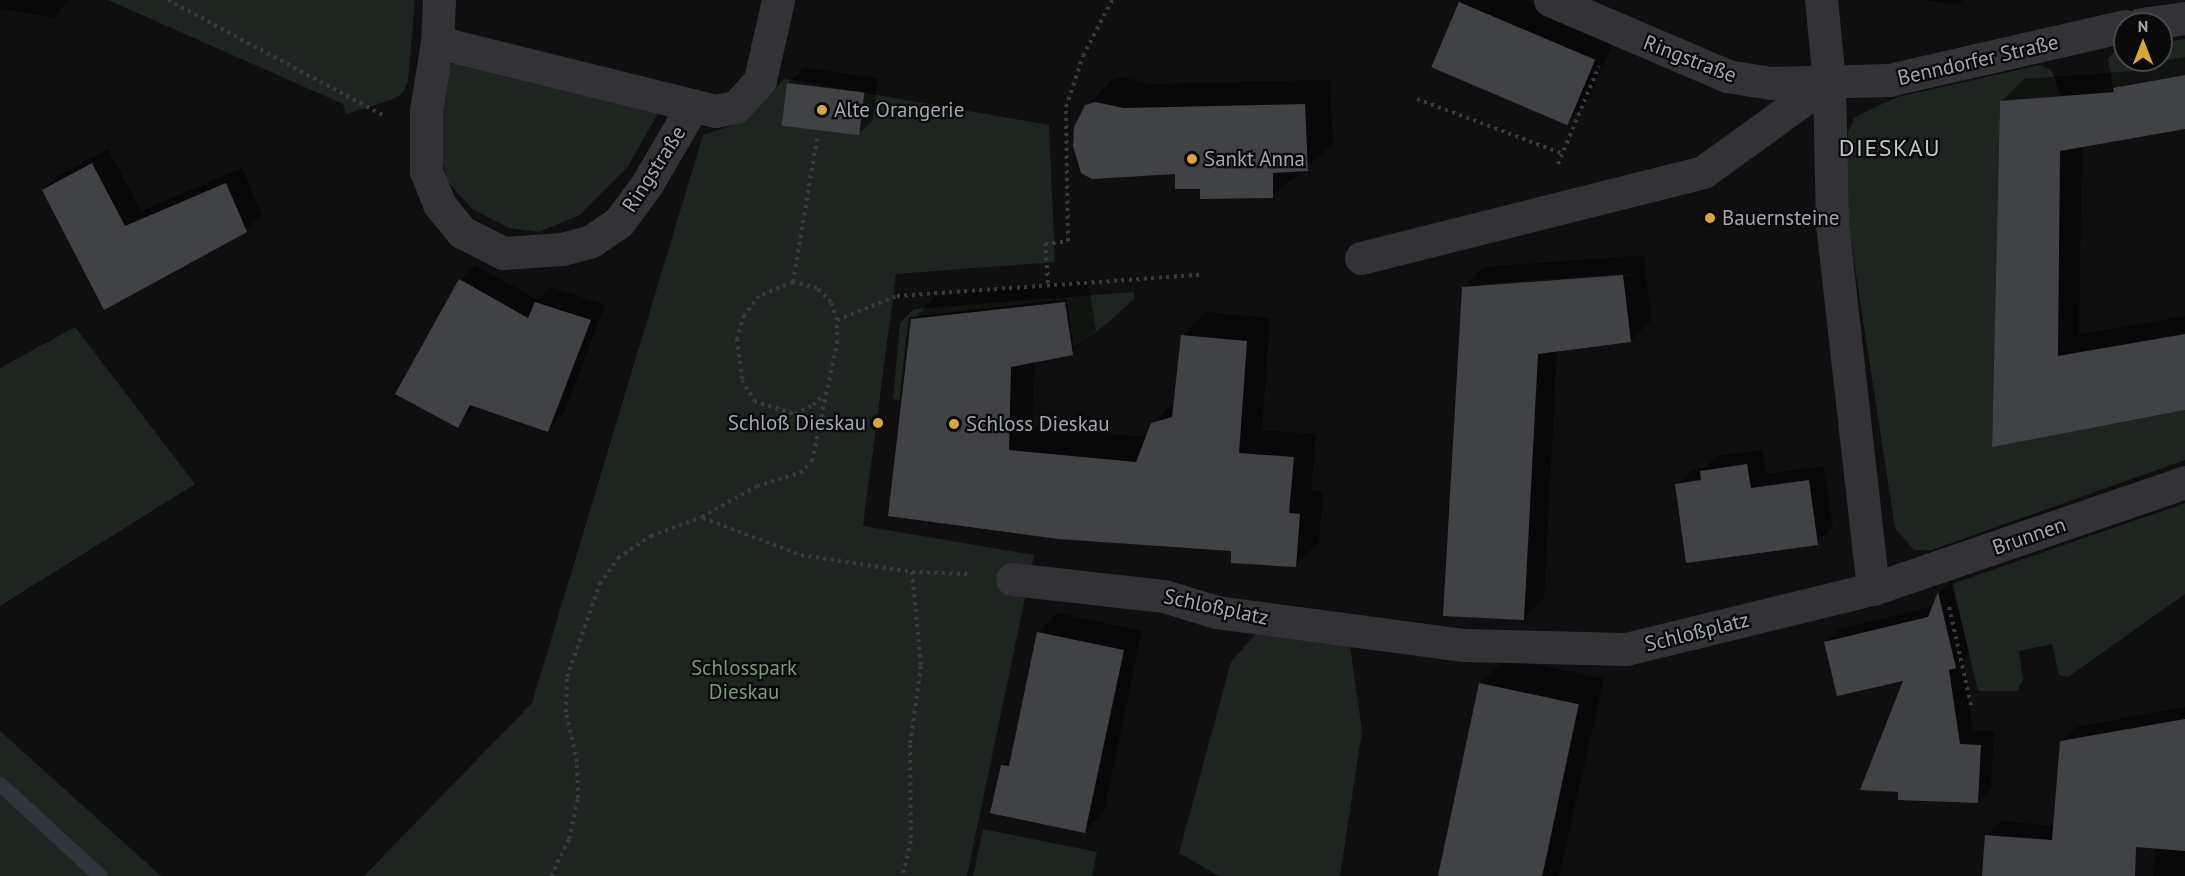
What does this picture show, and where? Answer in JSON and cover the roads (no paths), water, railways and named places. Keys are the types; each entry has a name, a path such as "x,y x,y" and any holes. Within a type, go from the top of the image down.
{"street":[{"name":"Ringstraße","path":"439,0 437,42 426,111 426,171 439,204 462,232 502,253 562,249 591,241 619,222 648,184 693,105"},
{"name":"Ringstraße","path":"437,42 715,111 736,107 750,95 760,80 778,0"},
{"name":"Ringstraße","path":"1550,0 1615,30 1727,76 1770,84 1829,81"},
{"path":"1821,0 1829,81 1832,226 1873,589"},
{"name":"Benndorfer Straße","path":"1829,81 1889,80 2113,29"},
{"path":"1361,258 1703,172 1829,81"},
{"name":"Brunnen","path":"1873,589 2185,482"},
{"name":"Schloßplatz","path":"1012,579 1164,596 1216,612 1464,645 1626,649 1873,589"}],"waterway":[{"path":"0,784 100,876"}],"place":[{"name":"Alte Orangerie","path":"822,110"},
{"name":"Sankt Anna","path":"1192,159"},
{"name":"Bauernsteine","path":"1710,218"},
{"name":"Schloß Dieskau","path":"878,423"},
{"name":"Schloss Dieskau","path":"954,424"}],"district":[{"name":"DIESKAU","path":"1890,148"}],"park label":[{"name":"Schlosspark Dieskau","path":"744,680"}]}
